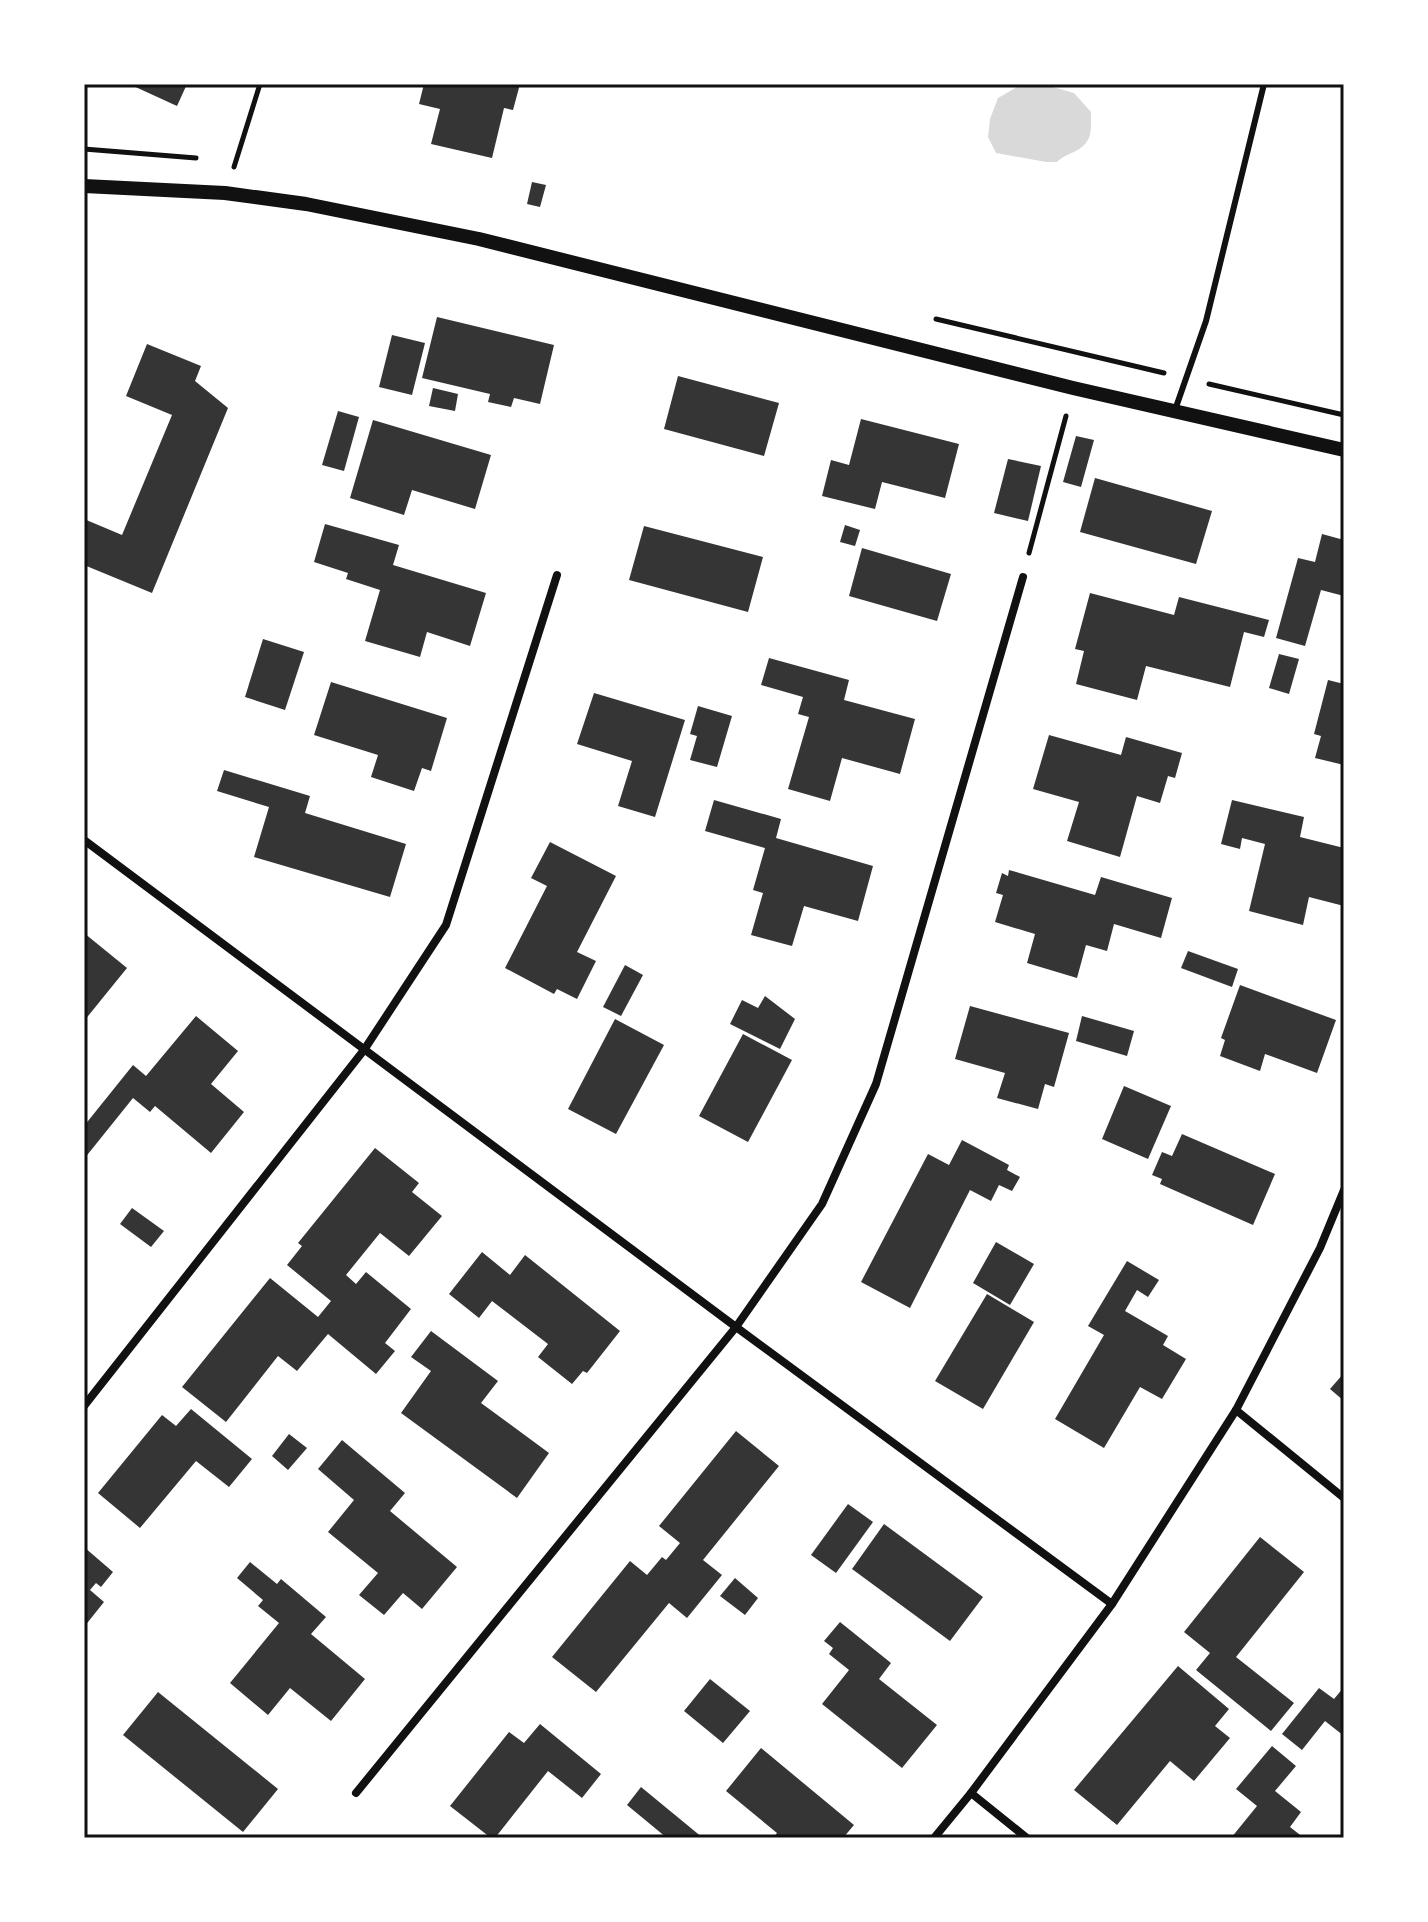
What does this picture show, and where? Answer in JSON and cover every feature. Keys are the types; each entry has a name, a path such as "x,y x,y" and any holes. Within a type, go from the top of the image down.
{"street":[{"path":"84,186 225,193 306,204 479,239 1073,388 1344,450"},
{"path":"84,1406 364,1050 446,925 557,575"},
{"path":"356,1793 736,1327 822,1204 876,1084 1023,577"},
{"path":"84,840 1112,1604"},
{"path":"934,1838 1112,1604 1236,1410 1320,1248 1344,1190"},
{"path":"1236,1410 1344,1498"},
{"path":"971,1793 1027,1838"}],"lane":[{"path":"1175,410 1206,321 1264,84"}],"path":[{"path":"225,193 260,84"},
{"path":"1023,577 1073,388"}],"shaded area":[{"path":"1046,85 1074,93 1091,112 1091,131 1085,145 1057,162 996,153 988,137 990,119 998,98 1019,86"}],"building":[{"path":"129,84 187,84 177,106"},
{"path":"424,84 520,84 513,110 504,108 492,158 431,144 440,109 419,104"},
{"path":"532,182 546,185 540,207 527,204"},
{"path":"437,317 554,345 540,404 514,398 511,407 488,402 490,394 422,378"},
{"path":"392,335 425,343 412,395 379,387"},
{"path":"147,344 201,366 195,381 228,408 152,593 84,565 84,519 122,535 172,415 126,396"},
{"path":"678,376 779,403 764,456 664,429"},
{"path":"433,388 458,394 455,411 429,406"},
{"path":"338,411 359,417 344,471 322,465"},
{"path":"861,419 959,444 945,498 882,482 875,509 822,496 831,460 849,465"},
{"path":"373,420 491,455 475,509 412,490 404,515 350,498"},
{"path":"1076,436 1094,440 1081,487 1063,482"},
{"path":"1008,459 1041,466 1028,521 994,513"},
{"path":"1095,478 1212,511 1196,564 1080,532"},
{"path":"325,524 399,545 393,565 486,593 470,646 427,632 420,657 365,641 380,590 346,579 348,573 314,562"},
{"path":"845,525 860,530 855,546 840,542"},
{"path":"644,526 763,557 748,612 629,580"},
{"path":"1322,534 1344,540 1344,596 1321,590 1305,646 1276,638 1298,558 1315,562"},
{"path":"862,548 951,574 937,621 849,596"},
{"path":"1090,593 1174,615 1179,597 1269,620 1264,637 1244,632 1230,687 1146,666 1137,700 1076,684 1084,651 1075,649"},
{"path":"263,639 304,652 285,710 245,697"},
{"path":"1279,654 1299,659 1289,694 1269,688"},
{"path":"769,658 849,680 844,700 915,719 900,774 842,758 830,801 788,789 809,717 798,714 803,697 761,685"},
{"path":"1328,680 1344,684 1344,765 1315,758 1321,736 1314,734"},
{"path":"331,682 447,718 431,771 422,768 414,791 371,777 378,755 314,735"},
{"path":"594,693 685,720 655,817 618,806 632,761 577,744"},
{"path":"698,706 732,716 717,767 690,760 697,736 690,734"},
{"path":"1049,735 1121,755 1126,737 1182,753 1175,778 1168,776 1160,803 1137,796 1120,857 1067,841 1079,802 1033,789"},
{"path":"224,770 310,796 305,813 406,844 390,897 254,857 269,807 217,791"},
{"path":"714,800 781,819 776,838 873,866 858,921 804,906 792,946 751,935 763,893 753,890 765,848 705,831"},
{"path":"1232,800 1304,817 1300,837 1344,848 1344,906 1309,897 1303,925 1249,911 1265,844 1242,838 1240,849 1221,844"},
{"path":"550,842 616,876 577,952 596,961 577,999 557,989 554,994 505,968 547,886 531,878"},
{"path":"1009,870 1095,895 1101,877 1172,898 1161,938 1114,924 1107,951 1086,945 1077,978 1027,963 1035,934 995,922 1003,895 996,893 1002,873 1008,876"},
{"path":"84,933 127,968 84,1021"},
{"path":"1188,951 1238,969 1232,987 1181,968"},
{"path":"625,965 643,975 621,1016 603,1007"},
{"path":"1240,985 1336,1020 1317,1073 1265,1054 1260,1071 1220,1056 1225,1040 1221,1038"},
{"path":"765,996 795,1019 780,1049 730,1024 742,1000 758,1008"},
{"path":"970,1006 1069,1033 1054,1087 1045,1084 1038,1109 997,1098 1005,1073 955,1059"},
{"path":"196,1016 238,1051 211,1084 244,1112 211,1153 155,1106 150,1112 133,1098 84,1159 84,1126 133,1065 146,1076"},
{"path":"1082,1016 1134,1031 1127,1056 1076,1041"},
{"path":"615,1019 664,1045 616,1134 568,1109"},
{"path":"743,1034 792,1060 748,1142 699,1116"},
{"path":"1124,1086 1171,1106 1148,1159 1102,1139"},
{"path":"1182,1134 1275,1174 1253,1225 1160,1184 1162,1179 1152,1175 1162,1152 1172,1156"},
{"path":"962,1140 1009,1165 1007,1170 1020,1177 1012,1191 999,1185 991,1201 970,1190 910,1308 861,1282 928,1154 949,1165"},
{"path":"375,1148 419,1183 412,1192 442,1216 409,1256 380,1233 346,1275 356,1284 366,1272 411,1309 385,1343 395,1351 376,1374 328,1334 297,1371 278,1356 226,1422 182,1387 270,1278 318,1317 331,1301 287,1265 302,1246 298,1243"},
{"path":"132,1208 164,1231 151,1247 120,1224"},
{"path":"996,1242 1034,1264 1010,1305 973,1283"},
{"path":"482,1252 510,1275 525,1255 620,1331 587,1373 583,1371 572,1384 538,1357 548,1344 492,1301 479,1318 449,1294"},
{"path":"1127,1261 1159,1280 1148,1297 1137,1290 1125,1311 1168,1336 1163,1345 1186,1359 1162,1399 1140,1387 1104,1448 1055,1419 1104,1335 1088,1326"},
{"path":"987,1294 1034,1322 983,1409 935,1381"},
{"path":"431,1331 498,1381 481,1403 549,1453 517,1498 401,1413 431,1371 411,1357"},
{"path":"1344,1373 1344,1401 1330,1389"},
{"path":"191,1409 252,1459 229,1487 196,1461 140,1528 98,1493 162,1415 176,1426"},
{"path":"736,1431 779,1466 703,1560 722,1575 687,1618 669,1603 596,1692 552,1657 630,1561 647,1575 662,1557 666,1560 680,1543 659,1526"},
{"path":"289,1434 307,1448 288,1470 272,1456"},
{"path":"342,1440 405,1493 390,1511 457,1567 422,1609 403,1593 384,1615 359,1595 378,1573 328,1532 354,1500 318,1469"},
{"path":"848,1504 873,1522 836,1573 811,1555"},
{"path":"884,1524 983,1597 950,1641 852,1569"},
{"path":"1260,1537 1304,1572 1236,1657 1294,1703 1271,1731 1196,1670 1210,1653 1184,1632"},
{"path":"84,1547 113,1572 101,1587 96,1583 90,1590 104,1602 84,1627"},
{"path":"250,1562 277,1584 281,1579 326,1617 311,1634 365,1679 331,1721 290,1688 268,1715 230,1683 279,1623 258,1606 263,1600 237,1578"},
{"path":"735,1578 758,1598 745,1615 720,1596"},
{"path":"840,1622 891,1663 879,1679 937,1725 902,1768 822,1704 849,1670 829,1654 833,1648 824,1641"},
{"path":"1178,1666 1229,1709 1215,1726 1230,1738 1194,1781 1170,1761 1117,1825 1074,1790"},
{"path":"710,1679 750,1711 723,1743 684,1711"},
{"path":"1344,1687 1344,1736 1325,1721 1302,1750 1282,1734 1319,1688 1334,1699"},
{"path":"158,1692 278,1789 243,1832 123,1735"},
{"path":"540,1724 601,1774 582,1798 548,1771 495,1838 491,1838 450,1806 509,1732 524,1743"},
{"path":"1272,1746 1296,1766 1275,1791 1301,1812 1290,1827 1304,1838 1231,1838 1257,1806 1236,1789"},
{"path":"761,1748 854,1825 843,1838 773,1838 777,1833 726,1791"},
{"path":"641,1787 703,1838 667,1838 627,1805"}]}
